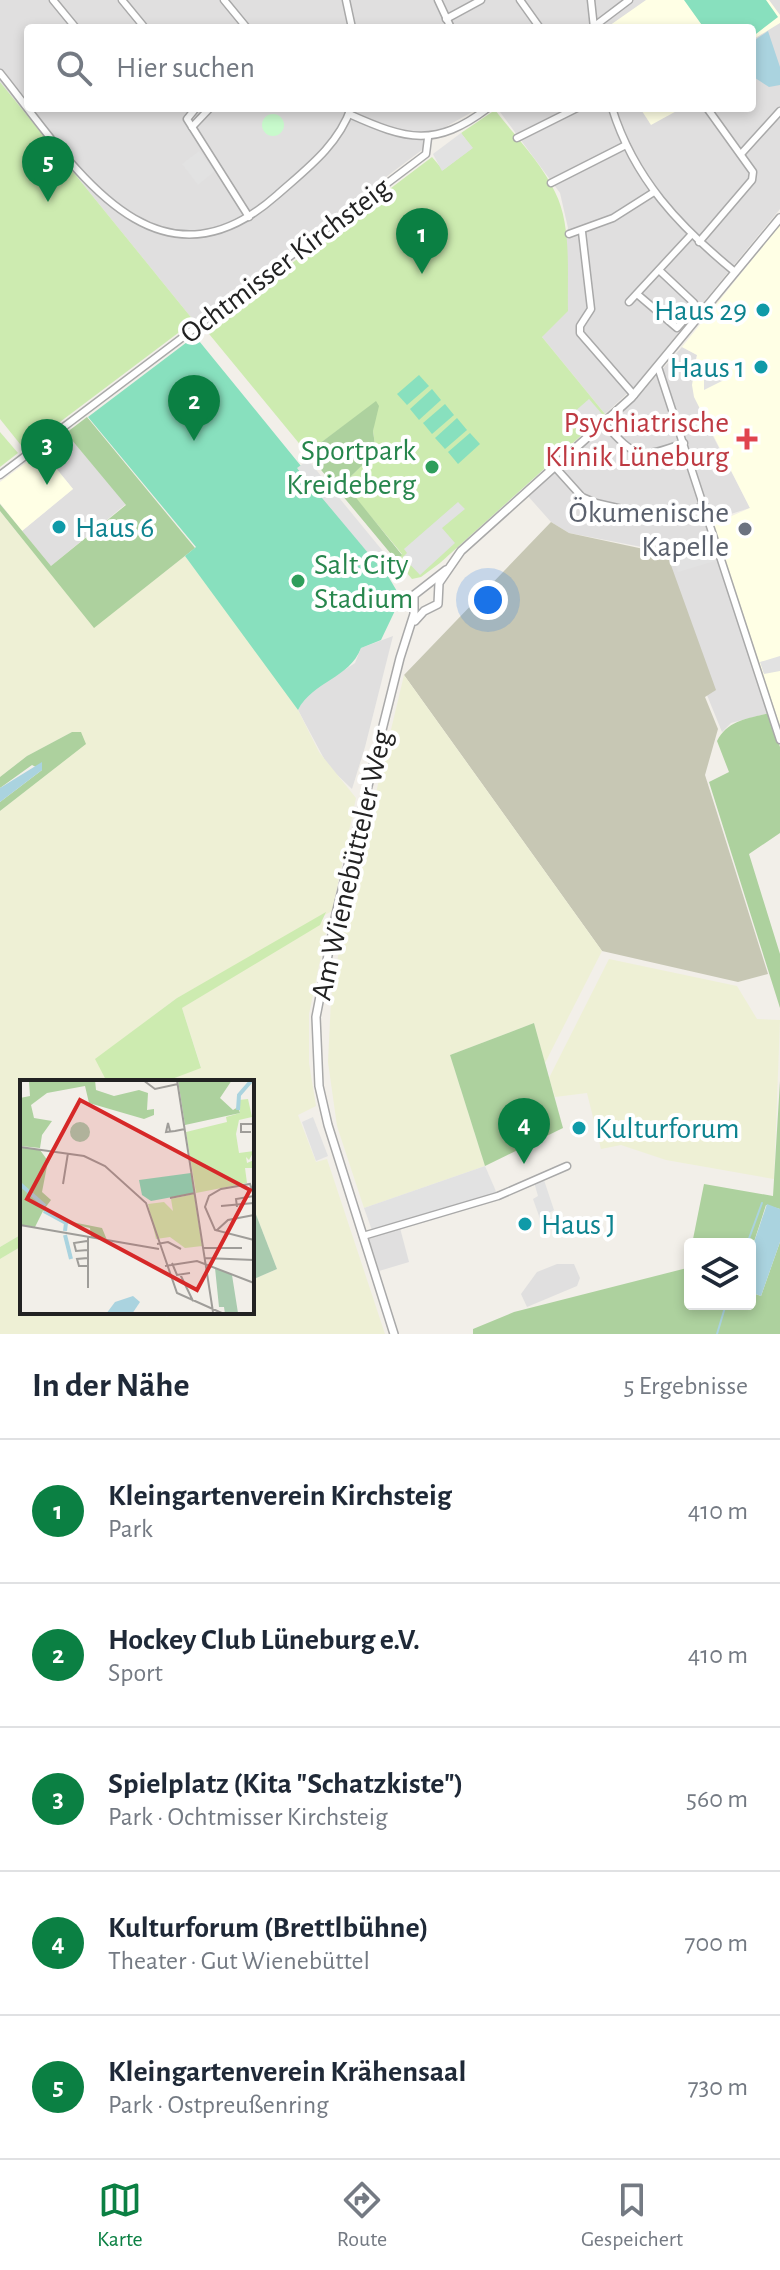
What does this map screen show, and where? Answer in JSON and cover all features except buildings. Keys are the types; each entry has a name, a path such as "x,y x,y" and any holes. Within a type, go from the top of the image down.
{"street":[{"path":"53,0 73,24"},
{"path":"122,0 141,24"},
{"path":"224,0 244,24"},
{"path":"346,0 351,24"},
{"path":"438,0 449,24"},
{"path":"446,19 481,0"},
{"path":"520,0 537,24"},
{"path":"591,0 593,24"},
{"path":"598,24 629,0"},
{"path":"592,11 599,16 608,16"},
{"path":"0,73 24,103"},
{"path":"741,154 780,111"},
{"path":"31,112 87,181 127,216 181,234 215,231 249,217 331,145 349,112"},
{"path":"192,112 187,117 192,127 249,217"},
{"path":"192,127 206,112"},
{"path":"353,112 428,138 453,130 482,112"},
{"path":"517,138 569,112"},
{"path":"614,112 626,145 654,192 691,235 735,272"},
{"path":"699,242 752,180 753,172 710,112"},
{"name":"Ochtmisser Kirchsteig","path":"0,475 426,154 428,138"},
{"path":"551,183 626,145"},
{"path":"569,234 582,232 613,218 654,192"},
{"name":"Am Wienebütteler Weg","path":"394,1334 323,1107 317,1061 316,1017 336,914 411,627 416,591 428,586 446,570 472,540 634,395 780,218"},
{"path":"582,232 591,309 580,326 580,333 634,395"},
{"path":"629,302 691,235"},
{"path":"637,294 677,328 694,309 694,303 659,270"},
{"path":"658,367 780,740"},
{"path":"604,423 634,453 647,455 684,443"},
{"path":"555,467 582,497 596,503 662,518 705,506"},
{"name":"Am Wienebütteler Weg","path":"411,627 424,611 438,604 436,591 446,570"},
{"path":"428,586 436,591"},
{"path":"416,606 424,611"},
{"path":"363,1236 498,1196 567,1166"}],"shaded area":[{"path":"0,0 780,0 780,209 633,388 605,414 542,337 568,228 560,193 500,112 756,112 756,24 24,24 24,112 0,82"},
{"path":"646,0 769,0 780,15 780,23 756,38 756,24 612,24"},
{"path":"24,112 472,112 440,130 422,150 194,321"},
{"path":"643,112 675,112 651,125"},
{"path":"461,133 473,148 442,171 433,154"},
{"path":"199,151 215,171 198,185 182,164"},
{"name":"Psychiatrische Klinik Lüneburg","path":"780,225 780,726 712,519 727,518 750,508 694,397 692,385 697,355 682,347"},
{"path":"682,347 697,355 693,373 701,413 750,508 705,522 769,713 731,723 722,732 647,548 569,533 551,522 527,495 635,400"},
{"path":"724,362 732,376 704,390 704,373"},
{"path":"589,399 602,414 585,428 573,413"},
{"path":"66,433 126,504 51,566 22,531 73,489 42,451"},
{"path":"42,451 73,489 22,531 0,503 0,482"},
{"path":"308,460 391,561 392,564 384,572 297,468"},
{"path":"458,502 465,509 442,528 455,543 420,575 403,557 407,553 404,549"},
{"path":"0,511 94,627 185,556 292,698 319,752 356,798 332,911 177,998 96,1059 106,1080 20,1080 20,1235 0,1247 0,811 63,761 81,732 72,732 27,756 0,777"},
{"path":"551,522 569,533 667,554 716,690 705,697 718,729 705,775 768,974 738,982 602,951 404,675"},
{"path":"710,538 718,560 678,572 671,550"},
{"path":"393,636 352,789 328,766 298,710 306,695 355,663 361,648"},
{"path":"780,656 780,671 764,674 760,662"},
{"path":"404,675 602,951 545,1063 534,1023 450,1055 485,1166 364,1208 337,1126 328,1062 331,1000 340,944"},
{"path":"324,920 328,922 309,1014 309,1063 316,1106 298,1115 316,1162 327,1159 385,1334 0,1334 0,1259 20,1247 20,1314 165,1314 166,1317 174,1314 254,1314 254,1279 277,1269 254,1209 254,1080 169,1080 201,1067 182,1008"},
{"path":"609,959 737,986 757,1019 780,1020 774,1179 666,1160 621,1145 601,1149 587,1093 555,1097 549,1078"},
{"path":"313,1117 328,1156 316,1161 302,1122"},
{"path":"485,1166 498,1196 373,1233 364,1208"},
{"path":"543,1177 554,1210 549,1213 553,1227 544,1230 533,1199 538,1196 534,1182"},
{"path":"254,1209 277,1269 254,1279"},
{"path":"400,1228 409,1262 379,1271 368,1238"},
{"path":"557,1264 574,1264 580,1278 577,1286 527,1307 521,1294 537,1272"}],"green space":[{"path":"684,0 766,0 778,17 756,34 756,24 701,24"},
{"path":"0,82 194,321 24,449 0,419"},
{"path":"497,112 543,170 555,192 564,219 568,250 568,311 542,337 605,414 440,563 421,577 412,579 396,560 402,554 348,489 347,480 376,452 373,431 376,402 307,453 205,329 432,157 443,170 472,148 461,133"},
{"path":"273,114 281,117 284,125 281,133 273,136 265,133 262,125 265,117"},
{"path":"195,336 301,466 298,469 385,571 401,598 381,640 361,648 348,667 312,692 298,710 185,556 196,547 88,417"},
{"path":"419,375 429,386 407,405 397,394"},
{"path":"432,389 441,400 419,420 410,409"},
{"path":"376,401 379,406 373,431 376,452 347,480 349,489 402,555 396,560 307,453"},
{"path":"445,404 454,415 432,434 423,423"},
{"path":"87,417 195,548 94,628 0,511 0,504 51,566 126,505 66,433"},
{"path":"457,418 467,430 445,449 435,438"},
{"path":"0,432 18,453 0,467"},
{"path":"470,433 480,444 458,464 448,452"},
{"path":"769,713 780,747 780,833 749,854 780,954 780,1008 709,782 729,772 717,741 721,734 739,721"},
{"path":"72,732 81,732 86,744 0,811 0,802 42,770 32,765 0,788 0,777 27,756"},
{"path":"326,912 320,925 182,1008 201,1068 169,1080 106,1080 95,1059 177,998"},
{"path":"534,1023 563,1128 485,1166 450,1055"},
{"path":"780,1081 780,1209 766,1205 755,1238 693,1238 704,1184 773,1196"},
{"path":"20,1235 20,1247 0,1259 0,1247"},
{"path":"780,1242 780,1334 473,1334 473,1329 514,1312 684,1269 684,1310 756,1310 756,1294 761,1296"}],"water":[{"path":"768,31 780,67 780,85 769,87 756,79 756,39"},
{"path":"42,762 42,770 0,802 0,788"},
{"path":"767,1204 780,1209 780,1242 761,1296 756,1294 755,1238"}],"waterway":[{"path":"749,1238 762,1203"},
{"path":"717,1334 724,1310"}],"place":[{"name":"Kleingartenverein Krähensaal","path":"48,202"},
{"name":"Kleingartenverein Kirchsteig","path":"422,274"},
{"name":"Haus 29","path":"763,310"},
{"name":"Haus 1","path":"761,367"},
{"name":"Psychiatrische Klinik Lüneburg","path":"747,439"},
{"name":"Hockey Club Lüneburg e.V.","path":"194,441"},
{"name":"Sportpark Kreideberg","path":"432,467"},
{"name":"Spielplatz (Kita \"Schatzkiste\")","path":"47,485"},
{"name":"Haus 6","path":"59,527"},
{"name":"Ökumenische Kapelle","path":"745,529"},
{"name":"Salt City Stadium","path":"298,581"},
{"name":"Kulturforum","path":"579,1128"},
{"name":"Kulturforum (Brettlbühne)","path":"524,1164"},
{"name":"Haus J","path":"525,1224"}]}
